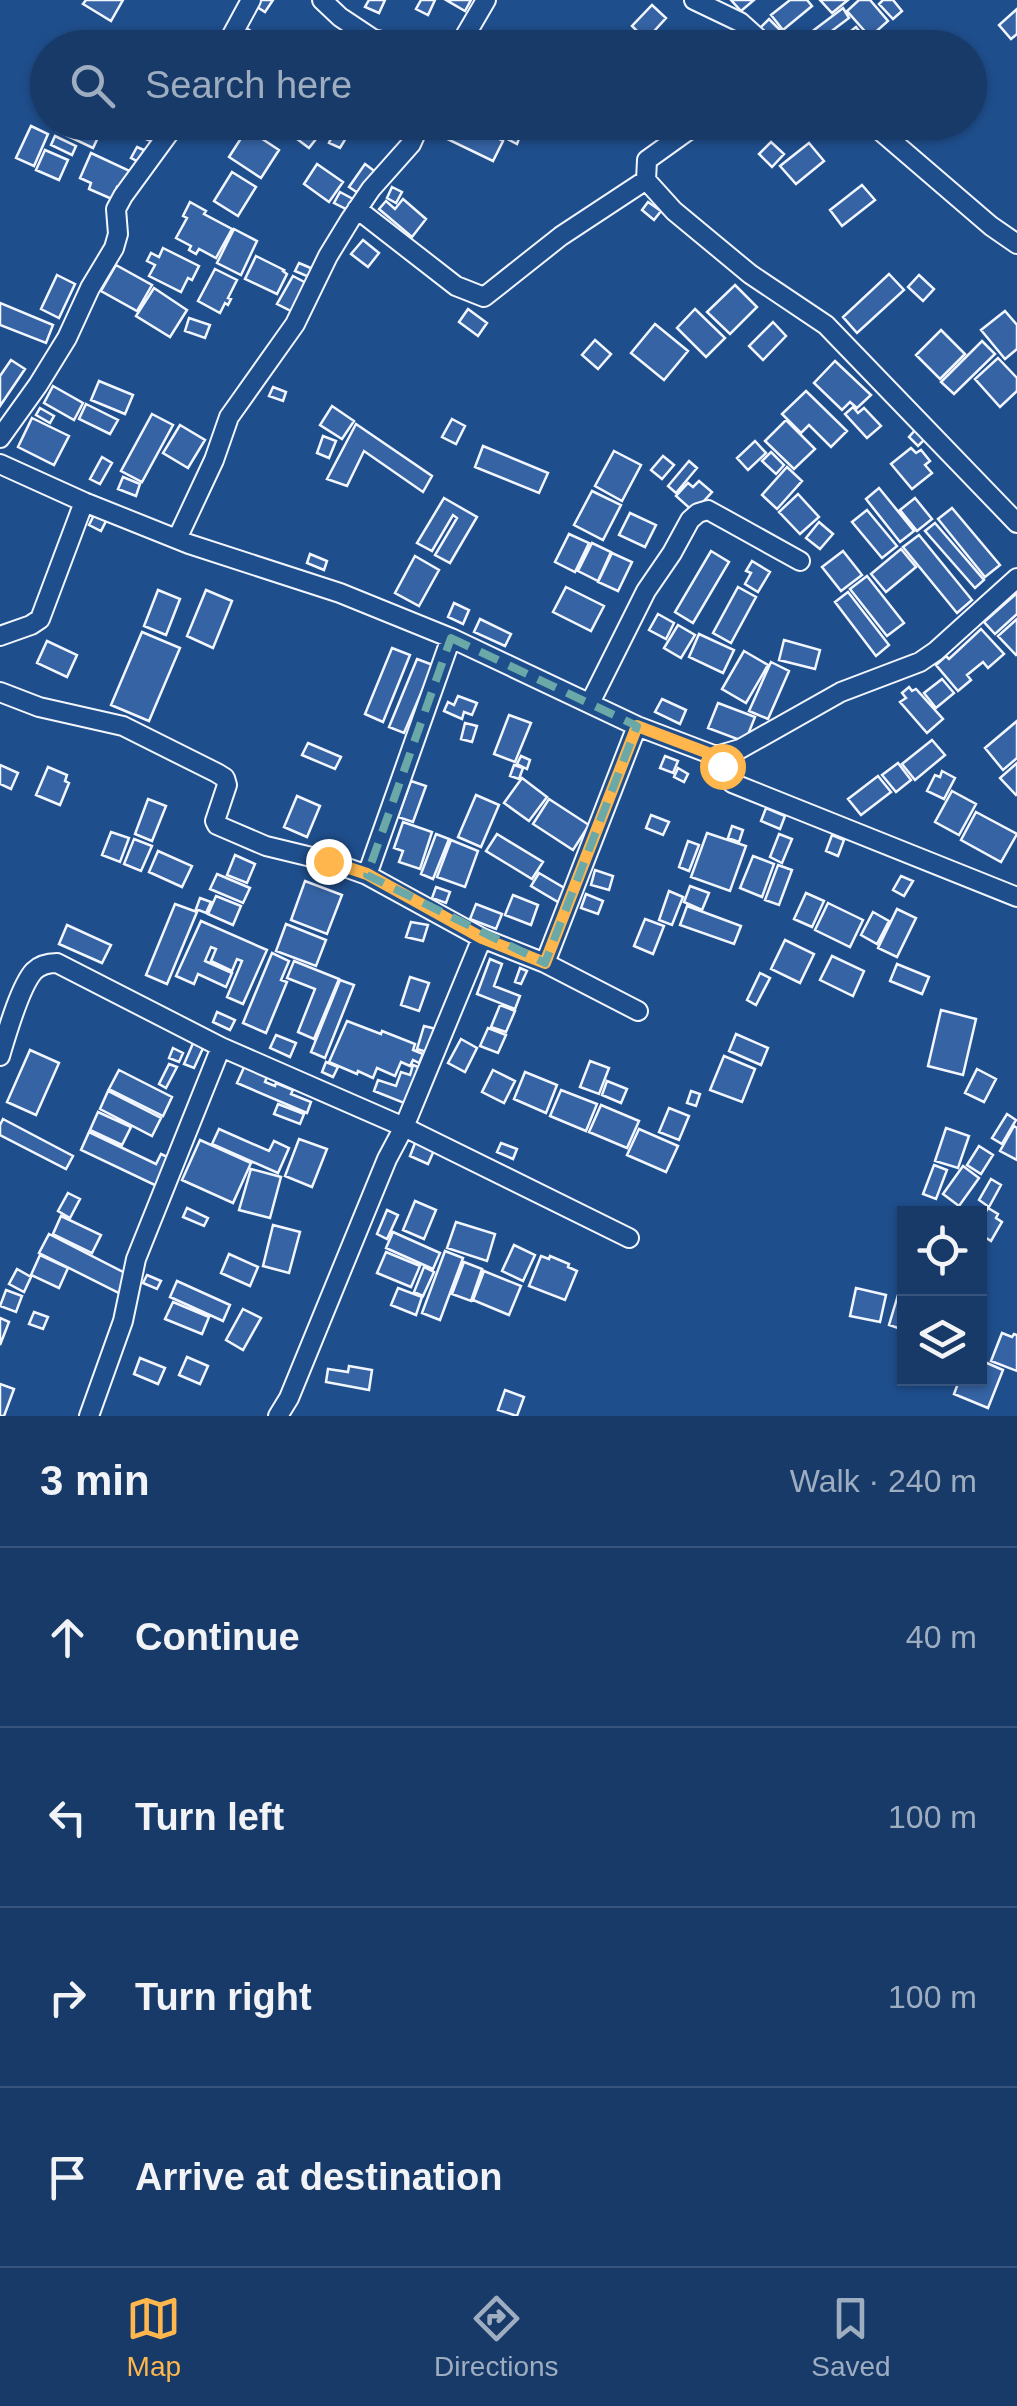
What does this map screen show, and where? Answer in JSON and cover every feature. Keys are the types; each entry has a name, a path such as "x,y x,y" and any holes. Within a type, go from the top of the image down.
{"street":[{"path":"234,30 250,0"},
{"path":"322,0 360,30"},
{"path":"468,30 486,0"},
{"path":"694,0 749,30"},
{"path":"0,438 67,338 114,248 118,234 116,209 164,140"},
{"path":"177,539 230,417 295,324 328,256 357,209 413,140"},
{"path":"675,140 647,160 646,180 674,211 750,274 826,324 1017,523"},
{"path":"891,140 1017,244"},
{"path":"357,209 456,286 484,297 560,236 646,180"},
{"path":"0,464 177,539 340,593 451,638 637,726 716,756 740,750 841,692 920,662 1017,578"},
{"path":"0,636 40,619 84,502"},
{"path":"590,703 646,591 698,513 708,510 800,561"},
{"path":"367,874 451,638"},
{"path":"0,692 38,707 123,726 217,772 227,785 215,820 217,825 266,846 367,874 482,938 545,963 638,1011"},
{"path":"545,963 637,726"},
{"path":"732,783 740,750"},
{"path":"716,756 732,783 1017,898"},
{"path":"278,1416 289,1398 386,1159 404,1127 482,938"},
{"path":"0,1056 34,971 47,963 57,963 221,1047 404,1127 629,1238"},
{"path":"89,1416 123,1321 136,1258 221,1047"}],"highlighted area":[{"path":"451,638 637,726 545,963 367,875"}],"building":[{"path":"86,0 123,0 111,21 83,4"},
{"path":"258,0 273,0 265,12 254,5"},
{"path":"369,0 385,0 379,13 365,7"},
{"path":"421,0 435,0 428,15 416,9"},
{"path":"446,0 471,0 465,11"},
{"path":"731,0 754,0 741,11"},
{"path":"790,0 807,0 812,6 783,30 771,15"},
{"path":"820,0 848,0 832,13"},
{"path":"859,0 870,0 888,21 878,30 864,30 847,11"},
{"path":"893,0 902,11 893,19 879,4"},
{"path":"652,5 666,18 655,30 636,30 632,26"},
{"path":"843,8 849,18 833,30 814,30"},
{"path":"1017,9 1017,34 1011,39 999,25"},
{"path":"769,19 780,30 758,30"},
{"path":"30,128 30,140 45,140 34,166 16,158"},
{"path":"53,140 63,140 76,146 72,155 51,145"},
{"path":"76,140 97,140 93,148"},
{"path":"240,140 264,140 279,150 261,178 229,157"},
{"path":"298,140 315,140 309,148"},
{"path":"330,140 345,140 340,148 329,143"},
{"path":"449,140 501,140 493,161"},
{"path":"771,142 784,154 772,167 759,154"},
{"path":"809,143 824,161 796,184 780,166"},
{"path":"137,147 146,151 141,163 131,158"},
{"path":"45,150 68,160 59,180 36,170"},
{"path":"91,153 132,172 124,190 117,187 112,199 89,189 91,183 80,178"},
{"path":"317,164 343,182 329,202 304,184"},
{"path":"365,164 377,173 361,195 349,187"},
{"path":"232,172 256,187 238,216 214,201"},
{"path":"862,185 875,200 842,226 830,210"},
{"path":"392,187 402,192 396,203 387,198"},
{"path":"340,192 353,199 348,210 334,203"},
{"path":"403,199 426,219 412,237 379,209 386,201 395,209"},
{"path":"190,202 232,229 216,258 199,249 196,254 189,250 191,246 176,238 187,218 183,216"},
{"path":"648,202 661,211 654,220 642,210"},
{"path":"234,229 257,241 241,275 217,263"},
{"path":"363,240 379,253 368,267 351,254"},
{"path":"163,248 199,266 181,292 149,276 155,265 147,261 151,253 159,257"},
{"path":"256,256 287,274 277,294 245,279"},
{"path":"299,263 313,269 309,277 295,271"},
{"path":"116,265 152,285 137,311 101,291"},
{"path":"215,269 237,280 228,305 225,303 220,313 198,301"},
{"path":"889,274 904,290 857,333 843,317"},
{"path":"57,275 75,284 59,318 41,309"},
{"path":"919,275 934,289 923,301 908,287"},
{"path":"293,276 308,284 293,312 277,304"},
{"path":"735,285 757,307 730,334 707,312"},
{"path":"154,288 187,310 170,337 136,316"},
{"path":"0,303 53,325 46,343 0,325"},
{"path":"468,309 487,323 478,336 459,322"},
{"path":"695,309 725,338 706,357 677,328"},
{"path":"1005,311 1017,325 1017,349 1005,359 981,330"},
{"path":"189,318 210,325 205,338 185,331"},
{"path":"773,322 786,336 763,360 749,346"},
{"path":"655,324 688,351 664,380 631,353"},
{"path":"941,330 965,354 940,379 916,355"},
{"path":"595,340 611,354 598,369 582,355"},
{"path":"982,341 995,354 954,394 941,382"},
{"path":"998,358 1017,378 1017,391 1000,407 975,379"},
{"path":"11,360 25,369 0,406 0,376"},
{"path":"835,361 871,395 857,408 850,402 842,410 814,383"},
{"path":"99,381 133,395 125,414 91,400"},
{"path":"53,386 83,403 74,420 44,403"},
{"path":"273,387 286,392 283,401 269,396"},
{"path":"806,391 847,431 831,447 809,425 801,433 782,414"},
{"path":"86,404 118,420 110,434 79,419"},
{"path":"332,406 354,421 342,439 320,425"},
{"path":"853,407 858,413 864,408 881,426 867,438 845,414"},
{"path":"40,408 54,416 50,423 36,415"},
{"path":"152,414 173,425 142,482 121,471"},
{"path":"32,418 69,436 54,465 18,447"},
{"path":"452,419 465,426 456,444 442,437"},
{"path":"786,420 815,449 794,469 765,441"},
{"path":"356,424 432,476 423,492 364,451 347,486 327,479"},
{"path":"180,425 205,440 188,468 163,453"},
{"path":"917,428 927,437 918,446 909,437"},
{"path":"323,436 336,441 329,458 317,453"},
{"path":"755,441 766,453 748,470 737,458"},
{"path":"483,446 548,473 539,493 475,467"},
{"path":"911,448 916,453 921,450 930,461 925,465 932,473 912,489 891,464"},
{"path":"614,451 641,465 622,501 595,486"},
{"path":"771,452 784,465 776,474 762,461"},
{"path":"663,456 674,465 662,479 651,470"},
{"path":"102,457 112,463 100,484 90,479"},
{"path":"689,461 697,468 676,493 668,486"},
{"path":"787,467 802,481 777,509 762,495"},
{"path":"123,477 140,484 136,496 118,489"},
{"path":"699,481 712,492 694,512 676,496 688,483 693,487"},
{"path":"879,488 914,531 900,542 866,499"},
{"path":"592,491 621,505 603,540 574,525"},
{"path":"798,494 819,517 800,534 779,512"},
{"path":"444,498 477,517 450,563 435,555 457,518 453,515 432,551 417,543"},
{"path":"915,498 932,519 917,531 900,510"},
{"path":"952,508 1000,565 985,577 938,519"},
{"path":"867,510 897,546 882,558 852,522"},
{"path":"96,511 108,517 101,531 89,525"},
{"path":"630,513 656,525 645,547 619,535"},
{"path":"819,522 833,534 820,549 806,538"},
{"path":"935,523 984,580 975,588 925,531"},
{"path":"569,534 589,543 575,572 555,562"},
{"path":"919,535 972,600 957,613 903,547"},
{"path":"592,543 611,552 598,581 578,571"},
{"path":"901,549 916,567 886,592 871,574"},
{"path":"711,551 729,562 693,623 675,612"},
{"path":"843,551 862,575 841,591 822,567"},
{"path":"612,553 632,562 618,591 598,582"},
{"path":"310,554 327,561 324,570 307,563"},
{"path":"415,556 439,570 419,606 395,593"},
{"path":"752,561 770,572 758,592 745,584"},
{"path":"867,576 904,623 887,636 850,589"},
{"path":"566,587 604,606 591,631 553,612"},
{"path":"738,587 756,597 731,643 713,633"},
{"path":"158,590 180,599 166,635 144,626"},
{"path":"206,590 232,601 213,648 187,636"},
{"path":"848,592 889,645 876,656 835,602"},
{"path":"1017,593 1017,614 995,634 984,622"},
{"path":"454,603 469,610 463,624 448,617"},
{"path":"658,614 674,623 666,639 649,630"},
{"path":"480,619 511,634 505,646 474,632"},
{"path":"1017,619 1017,654 1016,655 998,636"},
{"path":"678,625 695,635 681,658 664,648"},
{"path":"981,629 1004,654 988,668 983,662 967,675 971,680 958,691 936,665 946,656 949,659"},
{"path":"142,632 180,648 149,721 111,705"},
{"path":"699,634 734,650 723,673 689,657"},
{"path":"784,640 820,650 815,669 779,660"},
{"path":"47,641 77,655 67,677 37,663"},
{"path":"392,648 410,655 383,722 365,714"},
{"path":"744,651 768,665 746,703 722,689"},
{"path":"417,659 433,665 404,733 389,727"},
{"path":"771,662 789,671 768,719 749,711"},
{"path":"942,679 954,693 936,708 924,693"},
{"path":"909,687 912,691 916,689 943,719 927,733 900,702 906,698 902,693"},
{"path":"458,696 477,703 472,715 464,712 462,719 444,711 448,702 454,705"},
{"path":"662,699 686,710 680,724 655,712"},
{"path":"718,703 755,717 745,742 708,728"},
{"path":"509,715 531,723 515,762 494,754"},
{"path":"1017,721 1017,758 1003,770 985,748"},
{"path":"465,723 477,726 472,742 461,739"},
{"path":"932,740 945,755 915,780 902,764"},
{"path":"308,743 341,757 335,769 302,755"},
{"path":"521,756 530,760 527,769 517,764"},
{"path":"665,756 678,761 673,773 660,768"},
{"path":"898,763 911,780 896,792 882,775"},
{"path":"1017,763 1017,794 1016,795 1000,778"},
{"path":"0,765 18,773 11,789 0,784"},
{"path":"514,765 523,768 519,779 510,776"},
{"path":"48,767 67,775 65,781 69,783 60,805 36,795"},
{"path":"678,768 688,774 684,782 674,777"},
{"path":"942,771 955,778 944,799 927,791 935,775 940,777"},
{"path":"878,776 891,792 861,815 848,799"},
{"path":"522,778 547,797 529,821 504,803"},
{"path":"411,781 426,786 413,822 398,817"},
{"path":"952,791 976,804 959,835 935,822"},
{"path":"476,795 499,805 481,847 458,837"},
{"path":"297,796 320,806 307,837 284,827"},
{"path":"148,799 166,806 152,841 135,834"},
{"path":"549,799 589,825 573,850 533,824"},
{"path":"766,808 785,816 780,829 761,821"},
{"path":"976,812 1017,834 1001,862 961,840"},
{"path":"651,815 669,822 663,835 646,828"},
{"path":"403,822 432,832 420,869 399,862 403,851 394,848"},
{"path":"732,826 743,830 739,842 728,838"},
{"path":"111,832 129,838 120,862 102,855"},
{"path":"707,833 746,846 730,891 691,877"},
{"path":"436,834 449,839 433,879 421,874"},
{"path":"497,834 543,862 532,879 486,851"},
{"path":"779,834 792,839 782,863 770,857"},
{"path":"832,835 844,840 838,856 826,851"},
{"path":"134,839 152,846 141,871 124,864"},
{"path":"451,840 478,851 465,887 437,877"},
{"path":"688,841 699,845 689,871 679,867"},
{"path":"158,851 192,866 182,887 149,872"},
{"path":"235,855 255,864 247,883 227,875"},
{"path":"753,856 774,864 762,897 740,888"},
{"path":"778,865 792,870 779,905 765,900"},
{"path":"595,870 613,876 609,890 591,885"},
{"path":"539,873 566,889 558,902 531,886"},
{"path":"217,874 250,888 243,903 210,889"},
{"path":"901,876 913,881 904,896 893,890"},
{"path":"305,881 342,895 327,934 291,920"},
{"path":"690,886 709,893 702,910 684,902"},
{"path":"436,887 450,892 446,903 432,898"},
{"path":"669,891 683,897 672,925 659,920"},
{"path":"806,893 824,901 812,927 794,919"},
{"path":"586,894 603,901 598,914 581,908"},
{"path":"513,895 538,905 531,925 505,915"},
{"path":"216,896 241,906 233,925 208,914"},
{"path":"200,898 211,902 206,913 196,909"},
{"path":"828,903 863,920 850,947 815,930"},
{"path":"175,904 197,912 167,984 146,975"},
{"path":"476,904 502,914 496,929 470,919"},
{"path":"687,906 741,926 734,944 680,925"},
{"path":"897,909 916,918 897,957 878,948"},
{"path":"873,912 889,921 877,944 861,935"},
{"path":"645,919 664,926 653,954 634,946"},
{"path":"201,921 267,950 243,1004 227,997 242,961 237,959 232,971 211,961 216,949 211,947 205,961 232,973 226,987 198,974 194,984 176,976"},
{"path":"411,922 428,925 423,941 406,937"},
{"path":"286,924 326,940 316,966 276,951"},
{"path":"67,925 111,945 102,963 59,944"},
{"path":"785,940 814,954 800,983 771,969"},
{"path":"272,953 289,961 281,980 287,982 266,1033 243,1023"},
{"path":"832,956 864,971 853,996 820,980"},
{"path":"490,959 502,964 494,986 520,996 515,1009 477,994"},
{"path":"294,961 339,979 314,1039 298,1032 315,989 287,978"},
{"path":"897,964 929,977 922,994 890,981"},
{"path":"520,968 527,971 521,984 515,982"},
{"path":"760,973 770,978 756,1005 747,1000"},
{"path":"410,977 429,983 419,1011 401,1005"},
{"path":"340,980 354,985 325,1058 311,1052"},
{"path":"500,1005 515,1011 506,1032 491,1027"},
{"path":"941,1010 976,1019 963,1075 928,1066"},
{"path":"217,1012 235,1020 230,1030 213,1022"},
{"path":"347,1021 415,1044 413,1050 423,1054 419,1063 413,1060 410,1066 401,1062 395,1076 377,1068 373,1078 329,1062"},
{"path":"424,1026 436,1029 430,1053 417,1049"},
{"path":"488,1028 506,1035 498,1053 480,1046"},
{"path":"736,1034 768,1048 761,1065 729,1051"},
{"path":"276,1035 296,1043 290,1057 270,1048"},
{"path":"461,1039 477,1048 465,1072 448,1063"},
{"path":"194,1041 204,1046 194,1068 184,1064"},
{"path":"173,1048 183,1053 179,1062 169,1058"},
{"path":"30,1050 59,1063 36,1115 7,1102"},
{"path":"724,1056 755,1069 742,1102 710,1090"},
{"path":"590,1061 609,1068 599,1094 580,1087"},
{"path":"326,1062 338,1067 333,1077 322,1072"},
{"path":"169,1064 177,1067 166,1088 159,1084"},
{"path":"245,1065 268,1074 265,1082 293,1090 291,1094 311,1102 307,1113 237,1083"},
{"path":"413,1065 421,1068 404,1103 374,1091 378,1080 396,1086 401,1072 410,1075"},
{"path":"977,1069 996,1079 984,1102 965,1093"},
{"path":"119,1070 172,1097 163,1116 109,1089"},
{"path":"493,1070 515,1081 504,1103 482,1092"},
{"path":"525,1072 557,1085 546,1113 514,1099"},
{"path":"607,1081 627,1089 621,1103 602,1095"},
{"path":"561,1090 597,1104 586,1131 550,1116"},
{"path":"108,1091 161,1118 152,1136 100,1109"},
{"path":"691,1091 700,1094 696,1106 687,1103"},
{"path":"278,1104 304,1114 300,1124 274,1114"},
{"path":"601,1105 639,1121 627,1148 589,1132"},
{"path":"669,1108 689,1116 679,1140 659,1132"},
{"path":"98,1112 131,1127 122,1145 90,1130"},
{"path":"1007,1114 1016,1120 1002,1144 992,1138"},
{"path":"3,1119 73,1156 66,1169 0,1135"},
{"path":"1014,1126 1017,1128 1017,1160 1000,1151"},
{"path":"946,1128 969,1136 958,1168 935,1161"},
{"path":"219,1129 269,1151 274,1141 289,1148 278,1173 212,1144"},
{"path":"639,1129 678,1146 666,1172 627,1155"},
{"path":"89,1132 156,1164 161,1154 172,1159 159,1187 81,1150"},
{"path":"417,1138 436,1146 428,1164 410,1156"},
{"path":"299,1139 327,1149 312,1187 285,1176"},
{"path":"200,1140 251,1163 233,1203 182,1180"},
{"path":"501,1143 517,1149 513,1159 497,1152"},
{"path":"979,1146 993,1155 981,1174 967,1165"},
{"path":"934,1165 947,1170 936,1199 923,1194"},
{"path":"963,1166 979,1178 959,1206 943,1194"},
{"path":"251,1169 281,1177 270,1218 239,1210"},
{"path":"991,1179 1001,1185 989,1207 979,1200"},
{"path":"68,1193 80,1199 70,1218 58,1211"},
{"path":"415,1201 436,1210 424,1239 403,1230"},
{"path":"187,1208 208,1218 204,1226 183,1217"},
{"path":"387,1210 398,1215 387,1239 377,1234"},
{"path":"987,1210 998,1214 996,1218 1002,1222 991,1241 987,1238"},
{"path":"61,1216 101,1235 92,1253 53,1234"},
{"path":"456,1222 495,1234 487,1261 447,1248"},
{"path":"273,1225 300,1232 289,1273 263,1266"},
{"path":"393,1232 440,1253 433,1269 386,1248"},
{"path":"49,1234 129,1275 119,1293 39,1253"},
{"path":"514,1245 535,1255 523,1281 502,1271"},
{"path":"445,1251 463,1258 440,1320 422,1313"},
{"path":"386,1252 420,1266 411,1287 377,1273"},
{"path":"229,1254 258,1267 250,1286 221,1273"},
{"path":"40,1255 68,1268 59,1288 31,1275"},
{"path":"541,1256 550,1256 577,1271 565,1300 529,1286"},
{"path":"464,1262 482,1269 471,1301 452,1294"},
{"path":"424,1267 434,1272 423,1296 414,1292"},
{"path":"17,1269 31,1277 24,1292 9,1284"},
{"path":"484,1271 521,1286 509,1315 473,1300"},
{"path":"147,1275 161,1281 157,1289 143,1283"},
{"path":"177,1281 230,1305 223,1321 170,1297"},
{"path":"398,1288 422,1297 416,1315 391,1305"},
{"path":"856,1288 886,1295 880,1322 850,1316"},
{"path":"6,1290 22,1296 16,1312 0,1306"},
{"path":"897,1298 897,1328 889,1325"},
{"path":"173,1302 209,1317 202,1334 165,1319"},
{"path":"243,1309 261,1318 243,1350 226,1340"},
{"path":"34,1312 48,1317 43,1329 29,1324"},
{"path":"0,1318 9,1322 0,1345"},
{"path":"1002,1333 1017,1335 1017,1371 991,1361"},
{"path":"187,1357 208,1366 200,1384 179,1375"},
{"path":"140,1358 165,1368 158,1384 134,1374"},
{"path":"987,1363 1003,1370 988,1408 954,1394 957,1386 987,1386"},
{"path":"349,1366 372,1370 369,1390 326,1382 328,1369 348,1372"},
{"path":"0,1384 14,1389 4,1416 0,1416"},
{"path":"505,1390 524,1397 517,1416 498,1410"}],"route":[{"path":"328,861 367,874 482,938 545,963 637,726 716,756 722,766"}]}
